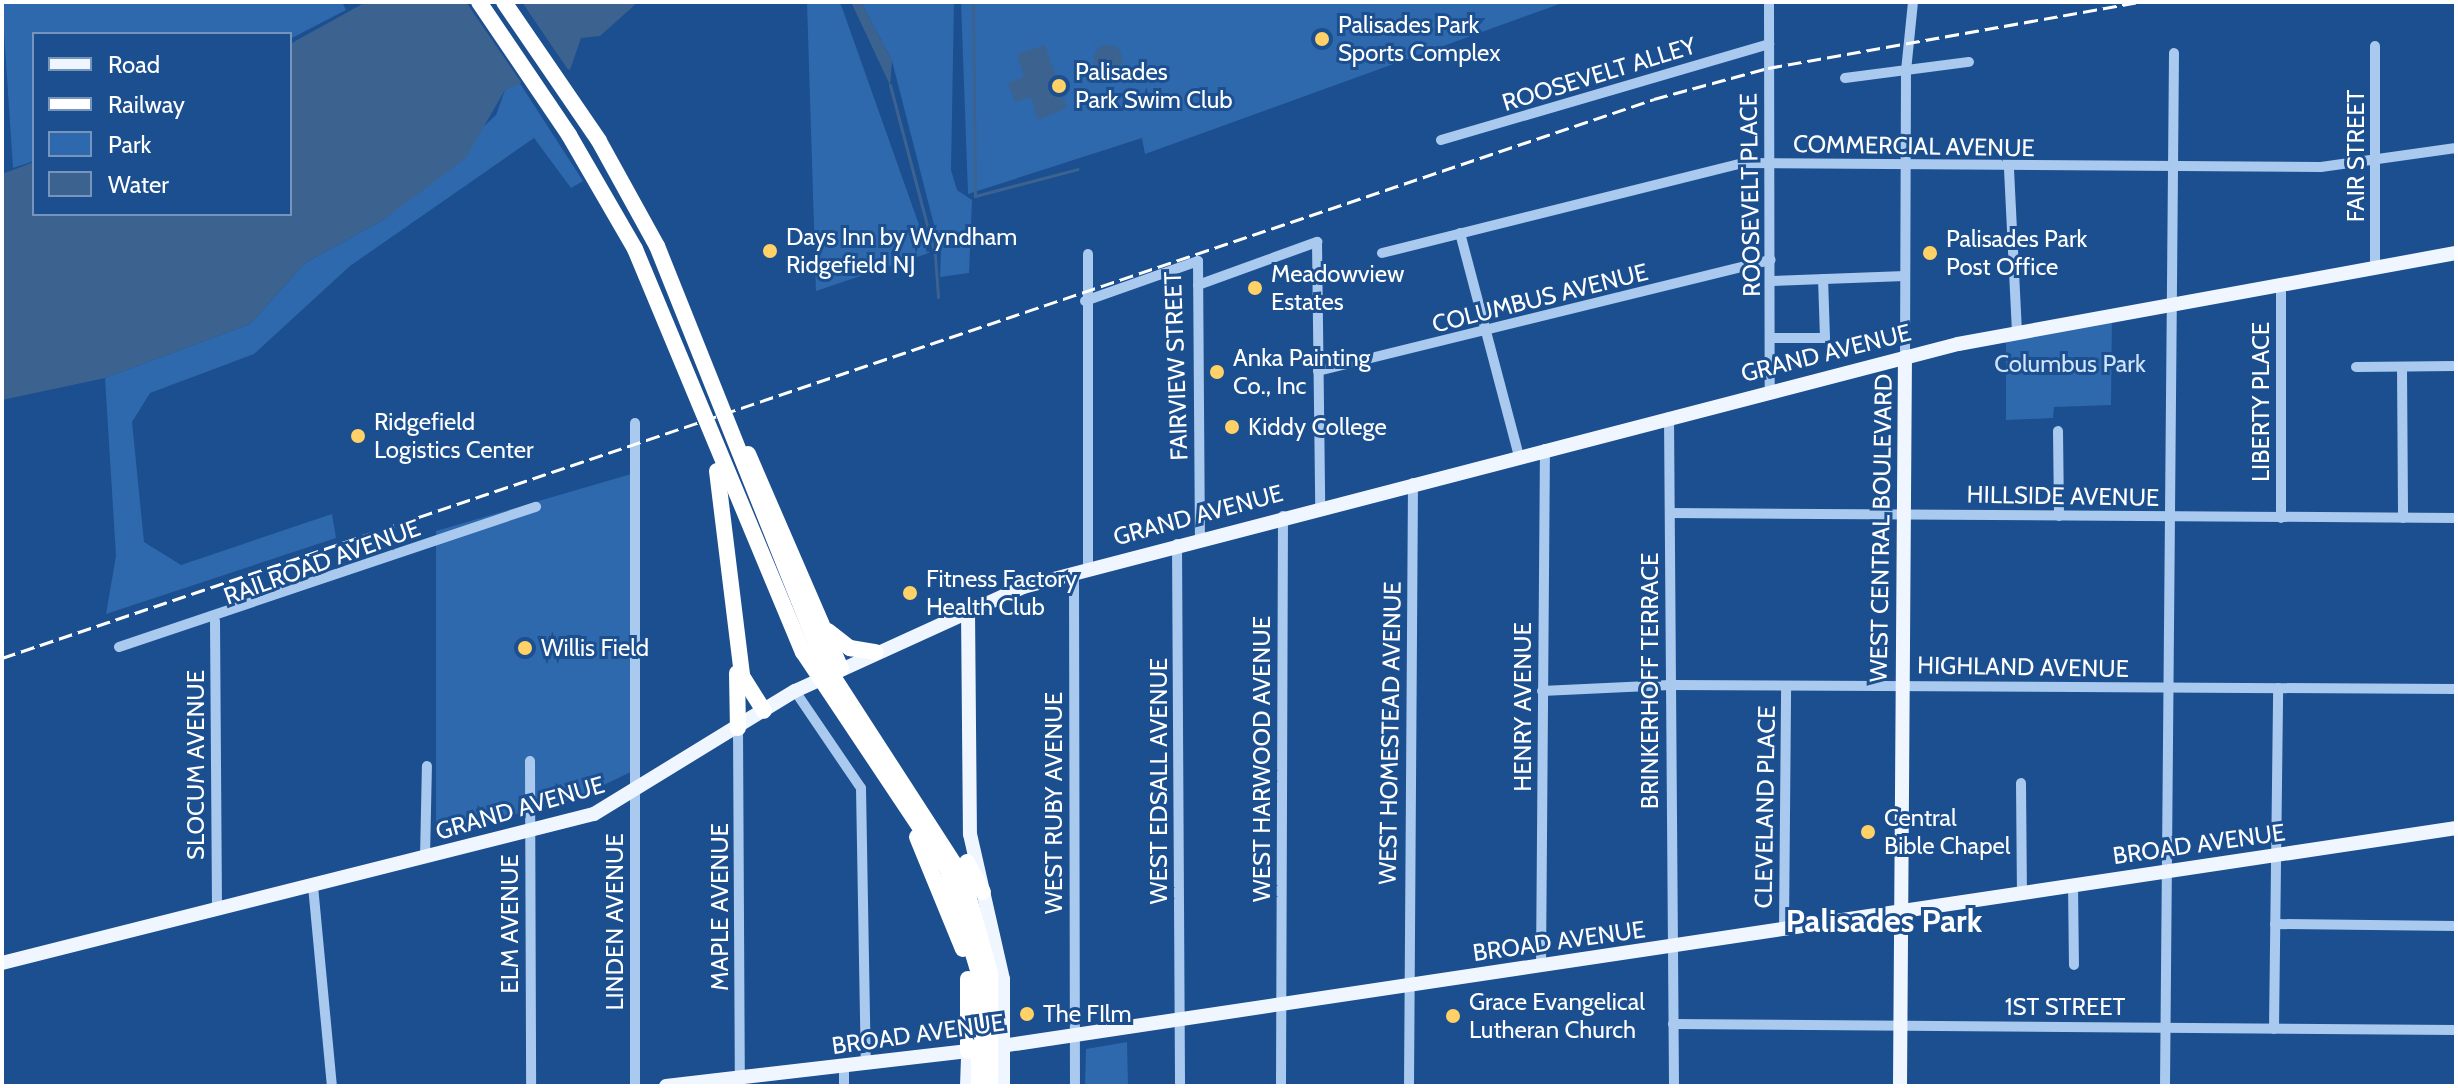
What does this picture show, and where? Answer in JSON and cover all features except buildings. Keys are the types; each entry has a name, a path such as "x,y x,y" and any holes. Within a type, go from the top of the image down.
{"highway":[{"path":"479,2 543,96 627,234 696,393 824,626 835,682"},
{"path":"504,2 563,88 641,214 716,386 725,443 742,676 764,711"},
{"path":"725,443 817,649 881,769 959,932 969,985 971,1051"},
{"path":"725,443 811,666 835,682 885,752 944,840 975,908 991,990 990,1086"},
{"path":"738,728 739,615"},
{"path":"824,626 845,646 876,652"},
{"path":"885,752 947,827 983,892"},
{"path":"881,769 935,847 965,914 980,987 979,1086"}],"main road":[{"name":"GRAND AVENUE","path":"2,963 530,832 635,795 795,691 835,682 876,652 968,610 1081,570 1283,514 1519,456 1770,388 2017,332 2456,253"},
{"name":"WEST CENTRAL BOULEVARD","path":"1900,1086 1905,357"},
{"path":"968,610 970,834 1001,964 1003,1086"},
{"name":"BROAD AVENUE","path":"666,1086 740,1083 971,1051 1179,1017 1541,966 2456,828"},
{"path":"967,1086 971,1051"}],"street":[{"name":"ROOSEVELT PLACE","path":"1769,2 1770,388"},
{"name":"WEST CENTRAL BOULEVARD","path":"1905,357 1906,71 1913,2"},
{"name":"ROOSEVELT ALLEY","path":"1441,140 1769,44"},
{"name":"FAIR STREET","path":"2375,46 2375,267"},
{"path":"2165,1086 2167,517 2170,305 2176,166 2174,53"},
{"path":"1845,78 1969,62"},
{"name":"COMMERCIAL AVENUE","path":"1382,253 1770,162 2009,169 2321,167 2456,148"},
{"path":"2009,169 2017,332"},
{"path":"1460,233 1519,456"},
{"path":"1198,285 1317,242 1320,506"},
{"name":"WEST RUBY AVENUE","path":"1075,1086 1088,254"},
{"name":"COLUMBUS AVENUE","path":"1318,371 1485,333 1771,260"},
{"name":"FAIRVIEW STREET","path":"1085,301 1198,261 1200,536"},
{"path":"1772,281 1905,276"},
{"path":"1771,338 1825,338 1823,279"},
{"name":"LIBERTY PLACE","path":"2281,286 2281,518"},
{"path":"2356,367 2456,366"},
{"path":"2402,367 2403,518"},
{"name":"BRINKERHOFF TERRACE","path":"1669,417 1674,1086"},
{"name":"LINDEN AVENUE","path":"635,423 635,1086"},
{"path":"2058,431 2059,516"},
{"name":"HENRY AVENUE","path":"1541,966 1545,449"},
{"name":"WEST HOMESTEAD AVENUE","path":"1409,1086 1413,483"},
{"name":"RAILROAD AVENUE","path":"119,647 215,621 536,507"},
{"name":"HILLSIDE AVENUE","path":"1670,513 2456,518"},
{"name":"WEST HARWOOD AVENUE","path":"1281,1086 1284,1003 1283,514"},
{"name":"WEST EDSALL AVENUE","path":"1177,544 1180,1086"},
{"name":"SLOCUM AVENUE","path":"215,621 217,909"},
{"name":"HIGHLAND AVENUE","path":"1542,691 1670,685 2456,689"},
{"name":"CLEVELAND PLACE","path":"1784,929 1786,686"},
{"path":"2274,1029 2278,688"},
{"path":"795,691 856,776 866,1064"},
{"name":"MAPLE AVENUE","path":"738,728 740,1083"},
{"name":"ELM AVENUE","path":"530,761 531,1086"},
{"path":"425,858 427,766"},
{"path":"2021,783 2022,893"},
{"path":"2073,885 2074,965"},
{"path":"313,886 332,1086"},
{"path":"2275,924 2456,926"},
{"name":"1ST STREET","path":"1673,1024 2456,1030"},
{"path":"844,1067 844,1086"}],"green space":[{"path":"2,2 342,2 346,10 292,38 292,32 32,32 32,162 13,168"},
{"path":"807,2 840,2 929,253 816,291"},
{"path":"861,2 954,2 951,170 957,190 972,200 969,273 940,277 941,252 892,61"},
{"path":"961,2 1565,2 1145,154 1142,138 968,194"},
{"path":"519,82 583,181 571,188 534,138 350,266 254,354 150,393 132,422 144,542 181,565 332,514 336,538 106,614 116,556 105,378 250,324 305,263 383,220 496,115 505,90"},
{"name":"Columbus Park","path":"2112,314 2111,405 2054,407 2053,418 2006,420 2006,335"},
{"path":"638,472 633,771 572,800 436,834 436,531"},
{"path":"1127,1042 1128,1086 1085,1086 1086,1049"}],"water":[{"path":"366,2 638,2 600,36 581,38 570,70 560,66 505,90 465,159 383,220 305,263 250,324 105,378 2,400 2,174 32,163 32,216 292,216 292,43"},
{"path":"851,2 861,2 892,61 890,85"},
{"path":"1045,45 1067,108 1038,120 1031,97 1015,102 1008,83 1024,77 1017,54"},
{"path":"1108,45 1118,49 1122,59 1118,69 1108,73 1098,69 1094,59 1098,49"}],"pier":[{"path":"466,2 522,2 571,74 560,70 523,85"}],"waterway":[{"path":"973,2 975,196 1078,169"},
{"path":"890,85 935,255 938,297"}],"railway":[{"path":"2,658 1654,99 1768,68 2140,2"}],"place":[{"name":"Palisades Park Sports Complex","path":"1322,39"},
{"name":"Palisades Park Swim Club","path":"1059,86"},
{"name":"Days Inn by Wyndham Ridgefield NJ","path":"770,251"},
{"name":"Palisades Park Post Office","path":"1930,253"},
{"name":"Meadowview Estates","path":"1255,288"},
{"name":"Anka Painting Co., Inc","path":"1217,372"},
{"name":"Kiddy College","path":"1232,427"},
{"name":"Ridgefield Logistics Center","path":"358,436"},
{"name":"Fitness Factory Health Club","path":"910,593"},
{"name":"Willis Field","path":"525,648"},
{"name":"Central Bible Chapel","path":"1868,832"},
{"name":"The FIlm","path":"1027,1014"},
{"name":"Grace Evangelical Lutheran Church","path":"1453,1016"}],"district":[{"name":"Palisades Park","path":"1884,921"}]}
